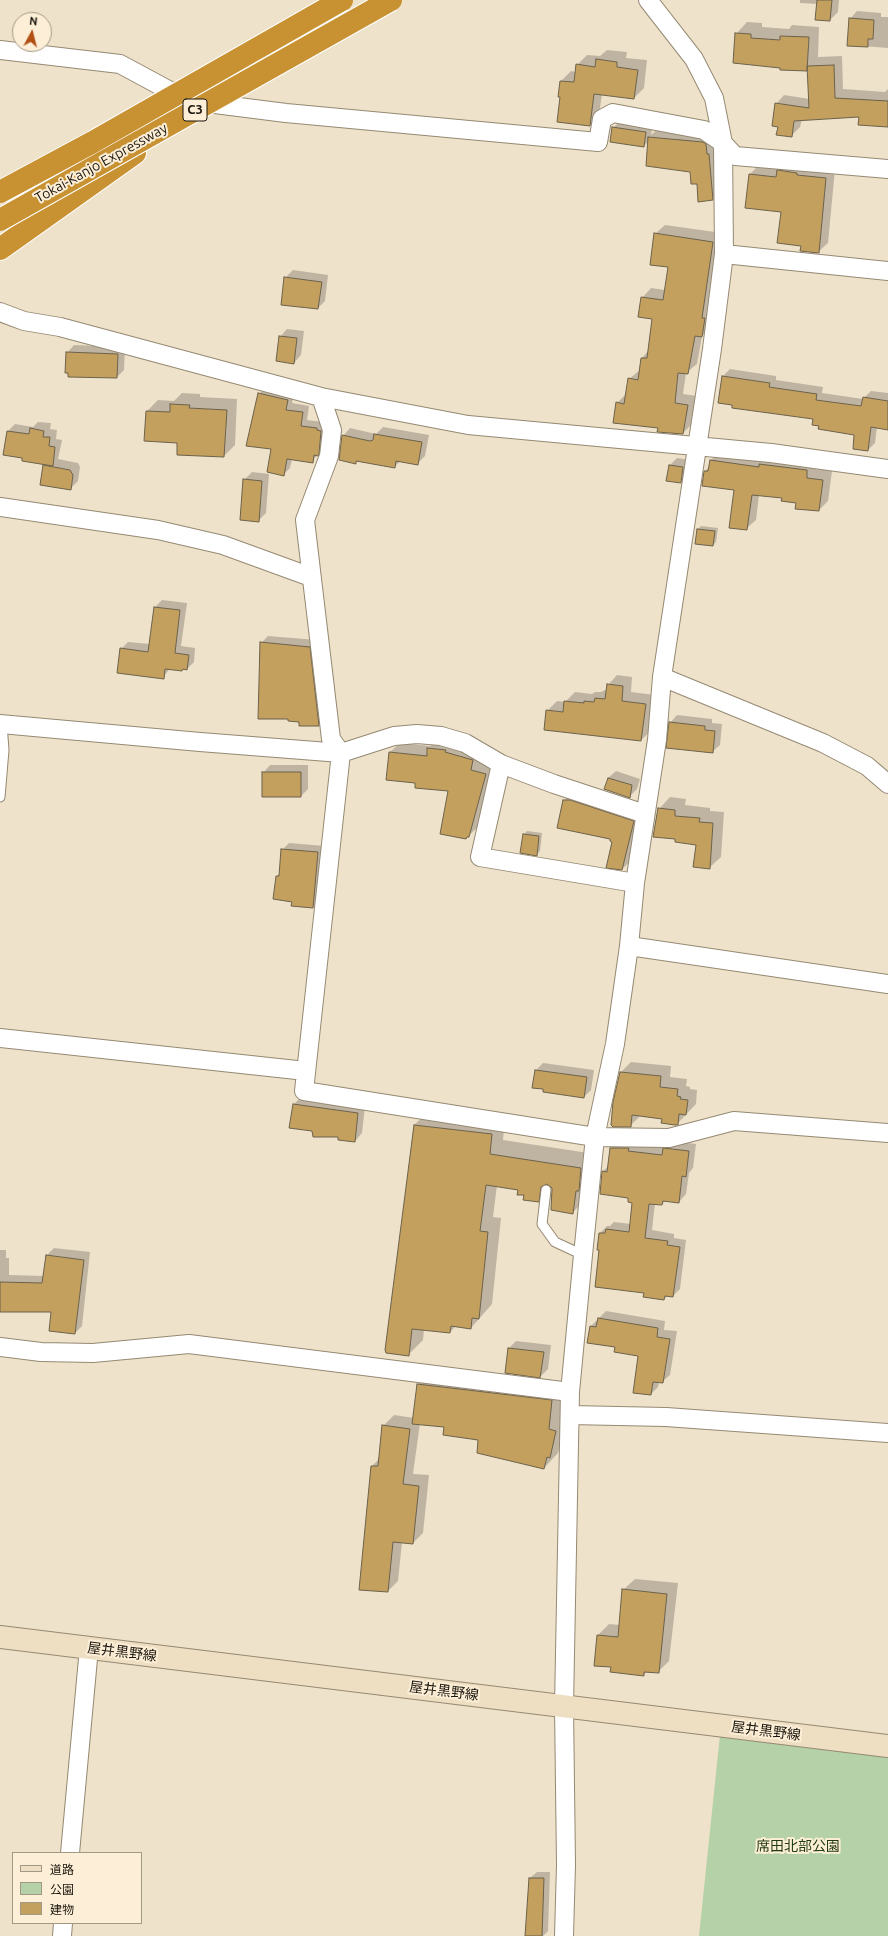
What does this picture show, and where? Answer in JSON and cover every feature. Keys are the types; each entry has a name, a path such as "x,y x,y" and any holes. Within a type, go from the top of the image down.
{"highway":[{"name":"Tokai-Kanjo Expressway","path":"0,192 93,142 342,0"},
{"name":"Tokai-Kanjo Expressway","path":"0,220 391,0"},
{"path":"0,249 200,108"}],"main road":[{"name":"屋井黒野線","path":"0,1637 888,1746"}],"street":[{"path":"564,1936 566,1865 564,1706 570,1392 583,1255 595,1137 615,1044 635,883 657,740 662,677 698,447 724,254 723,143 714,98 694,59 648,0"},
{"path":"0,50 120,64 172,92 199,102 286,113 598,142 602,119 613,113 704,130 723,143 735,156 888,169"},
{"path":"724,254 888,271"},
{"path":"0,312 24,321 60,327 321,397 468,425 771,453 888,469"},
{"path":"321,397 332,430 330,456 305,520 330,739 341,752 304,1091 595,1137 669,1138 734,1121 888,1133"},
{"path":"0,507 158,530 223,545 311,577"},
{"path":"662,677 823,743 867,766 888,784"},
{"path":"1,724 200,742 341,752 394,736 417,734 442,736 465,743 501,764 554,784 645,814"},
{"path":"501,764 489,811 480,857 635,883"},
{"path":"628,946 888,984"},
{"path":"0,1038 306,1071"},
{"path":"0,1347 41,1352 93,1353 189,1344 570,1392"},
{"path":"570,1415 666,1417 888,1433"},
{"path":"70,1852 89,1648"},
{"path":"62,1936 63,1924"}],"lane":[{"path":"0,797 4,750 1,724"},
{"path":"546,1190 542,1224 555,1242 583,1255"}],"green space":[{"name":"席田北部公園","path":"720,1735 888,1755 888,1936 699,1936"}],"building":[{"path":"817,0 832,0 830,21 815,20"},
{"path":"849,18 874,20 873,39 868,39 868,47 847,46"},
{"path":"735,33 751,34 751,38 780,40 780,36 809,37 807,71 780,70 780,68 733,63"},
{"path":"596,59 617,62 617,67 638,70 634,99 594,94 590,126 557,122 560,81 574,82 576,64 595,67"},
{"path":"834,65 835,98 888,101 888,127 858,125 859,117 794,121 792,137 776,135 778,127 772,126 775,103 809,108 807,66"},
{"path":"612,127 646,132 644,147 610,142"},
{"path":"648,137 703,142 706,144 707,154 709,154 713,200 698,202 697,184 691,184 690,172 646,166"},
{"path":"777,170 797,173 797,175 826,178 819,253 800,251 801,246 777,243 781,212 745,208 749,174 776,177"},
{"path":"654,233 713,242 702,318 705,318 702,337 695,336 688,374 678,373 675,403 688,405 683,434 657,432 658,428 613,423 616,402 624,404 628,378 638,380 641,358 647,358 652,319 638,317 641,297 663,300 668,267 650,265"},
{"path":"284,277 322,282 318,309 281,305"},
{"path":"279,336 297,338 294,364 276,361"},
{"path":"66,352 118,354 117,378 68,377 68,373 65,373"},
{"path":"722,376 770,383 769,387 817,394 816,400 861,406 863,397 888,401 888,430 871,427 868,451 853,449 854,435 818,429 819,426 812,425 813,419 732,408 732,405 718,403"},
{"path":"258,393 288,400 286,410 303,412 301,426 317,428 317,430 321,431 319,454 318,456 314,455 313,463 287,459 284,476 267,472 271,449 246,446"},
{"path":"170,404 190,405 189,408 227,410 224,457 177,455 177,443 144,441 146,411 170,412"},
{"path":"30,428 44,431 43,437 50,437 49,446 55,447 53,466 22,461 22,458 3,455 7,431 29,434"},
{"path":"374,434 422,442 418,465 396,461 395,468 356,461 356,464 339,460 342,435 370,441 373,440"},
{"path":"710,460 759,467 759,464 807,470 807,478 823,480 819,511 795,509 796,503 781,501 782,498 752,495 747,530 729,528 734,490 702,486 704,471 708,471"},
{"path":"43,465 70,470 73,475 71,490 40,485"},
{"path":"669,465 683,467 681,483 666,481"},
{"path":"243,479 262,481 259,522 240,520"},
{"path":"697,529 715,531 713,546 695,544"},
{"path":"154,607 180,610 175,653 189,655 187,670 183,669 182,671 165,669 164,679 117,673 120,648 148,652"},
{"path":"260,642 310,647 319,726 299,726 299,722 288,721 288,719 258,719"},
{"path":"607,684 623,686 622,701 646,704 641,741 544,730 546,710 563,712 564,701 584,703 584,701 594,702 595,698 605,699"},
{"path":"669,722 705,726 705,730 715,731 713,753 666,748"},
{"path":"427,748 446,750 445,752 473,760 471,770 486,774 469,837 466,839 440,834 448,791 415,788 415,783 386,780 389,752 427,756"},
{"path":"262,772 301,772 301,797 262,797"},
{"path":"608,778 632,785 630,798 604,789"},
{"path":"563,800 570,800 634,821 622,870 606,868 612,842 610,839 557,828"},
{"path":"658,808 675,810 675,816 700,818 699,822 713,823 710,869 693,867 696,845 675,842 675,839 653,837"},
{"path":"523,834 539,836 537,856 520,853"},
{"path":"281,849 318,852 313,908 291,906 292,902 273,899 276,876 279,876"},
{"path":"535,1070 587,1077 584,1098 543,1092 543,1089 532,1088"},
{"path":"620,1072 661,1076 660,1087 678,1089 677,1096 681,1097 680,1099 688,1100 686,1115 679,1114 678,1125 675,1125 661,1123 662,1119 632,1115 631,1127 613,1127 611,1125 613,1102"},
{"path":"293,1104 358,1113 355,1142 338,1140 338,1137 313,1137 312,1131 289,1128"},
{"path":"414,1125 492,1134 490,1154 581,1168 579,1191 576,1191 573,1214 551,1210 552,1188 547,1184 541,1187 539,1202 523,1200 524,1195 517,1195 518,1190 486,1185 480,1231 488,1232 479,1319 472,1318 471,1329 451,1326 450,1333 412,1329 409,1356 386,1353 385,1350"},
{"path":"610,1148 629,1148 628,1151 662,1155 663,1148 689,1151 686,1177 682,1176 679,1203 663,1201 662,1205 649,1204 645,1238 668,1241 667,1245 680,1247 673,1297 665,1296 664,1300 643,1297 644,1293 595,1287 599,1250 597,1250 599,1233 605,1233 606,1229 629,1232 632,1203 628,1202 628,1198 600,1194 602,1171 607,1172"},
{"path":"46,1255 84,1260 75,1334 49,1331 51,1312 0,1312 0,1282 42,1283"},
{"path":"598,1318 658,1328 657,1337 670,1339 663,1383 653,1382 651,1395 633,1393 638,1356 614,1352 615,1347 587,1343 590,1326 596,1327"},
{"path":"508,1348 544,1352 540,1378 505,1373"},
{"path":"417,1384 552,1400 549,1429 556,1431 550,1458 547,1457 544,1469 477,1453 478,1440 443,1435 444,1427 412,1424"},
{"path":"382,1425 410,1429 403,1484 419,1486 413,1544 393,1542 388,1592 359,1590 371,1466 378,1466"},
{"path":"622,1589 667,1594 659,1673 644,1672 644,1676 610,1672 611,1667 594,1666 597,1635 618,1637"},
{"path":"529,1878 544,1878 542,1936 525,1936"}]}
